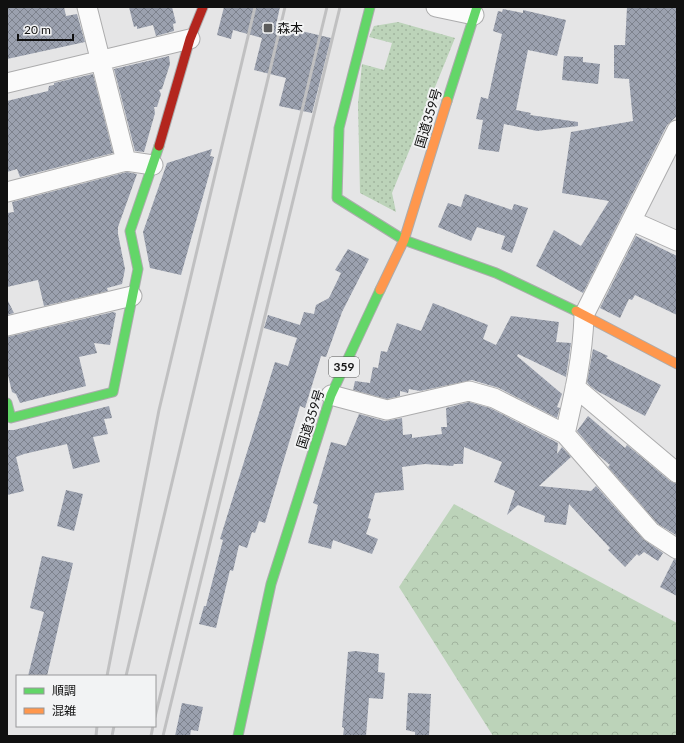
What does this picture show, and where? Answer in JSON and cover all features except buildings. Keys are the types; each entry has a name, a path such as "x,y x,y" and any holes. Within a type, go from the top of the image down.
{"main road":[{"path":"7,403 11,418 113,392 138,269 130,231 153,165 190,39 203,7"},
{"path":"370,7 339,128 337,198 404,240 496,273 584,315 677,364"},
{"name":"国道359号","path":"238,736 271,584 331,395 404,240 476,11"}],"street":[{"path":"87,7 126,161"},
{"path":"436,7 476,11"},
{"path":"7,83 190,39"},
{"path":"565,434 584,340 584,315 677,130"},
{"path":"7,192 126,161 153,165"},
{"path":"632,221 677,240"},
{"path":"7,326 132,296"},
{"path":"575,387 677,473"},
{"path":"331,395 387,410 469,391 494,398 565,434 651,532 677,549"}],"green space":[{"path":"398,22 455,38 392,193 396,212 360,193 358,104 362,64 384,70 392,43 369,37 374,26"},
{"path":"454,504 677,623 677,736 493,736 399,587"}],"railway":[{"path":"107,675 159,410 255,7"},
{"path":"126,675 285,7"},
{"path":"156,713 327,7"},
{"path":"163,736 340,7"},
{"path":"96,736 97,727"},
{"path":"112,736 114,727"},
{"path":"151,736 153,727"}],"traffic: fast":[{"path":"370,7 339,128 337,198 404,240 496,273 576,311"},
{"path":"447,101 477,7"},
{"path":"7,403 11,418 113,392 138,269 130,231 159,146"},
{"path":"238,736 271,584 331,395 380,290"}],"traffic: slow":[{"path":"380,290 404,240 447,101"},
{"path":"576,311 677,364"}],"traffic: jam":[{"path":"159,146 190,39 203,7"}],"place":[{"name":"森本","path":"268,28"}]}
